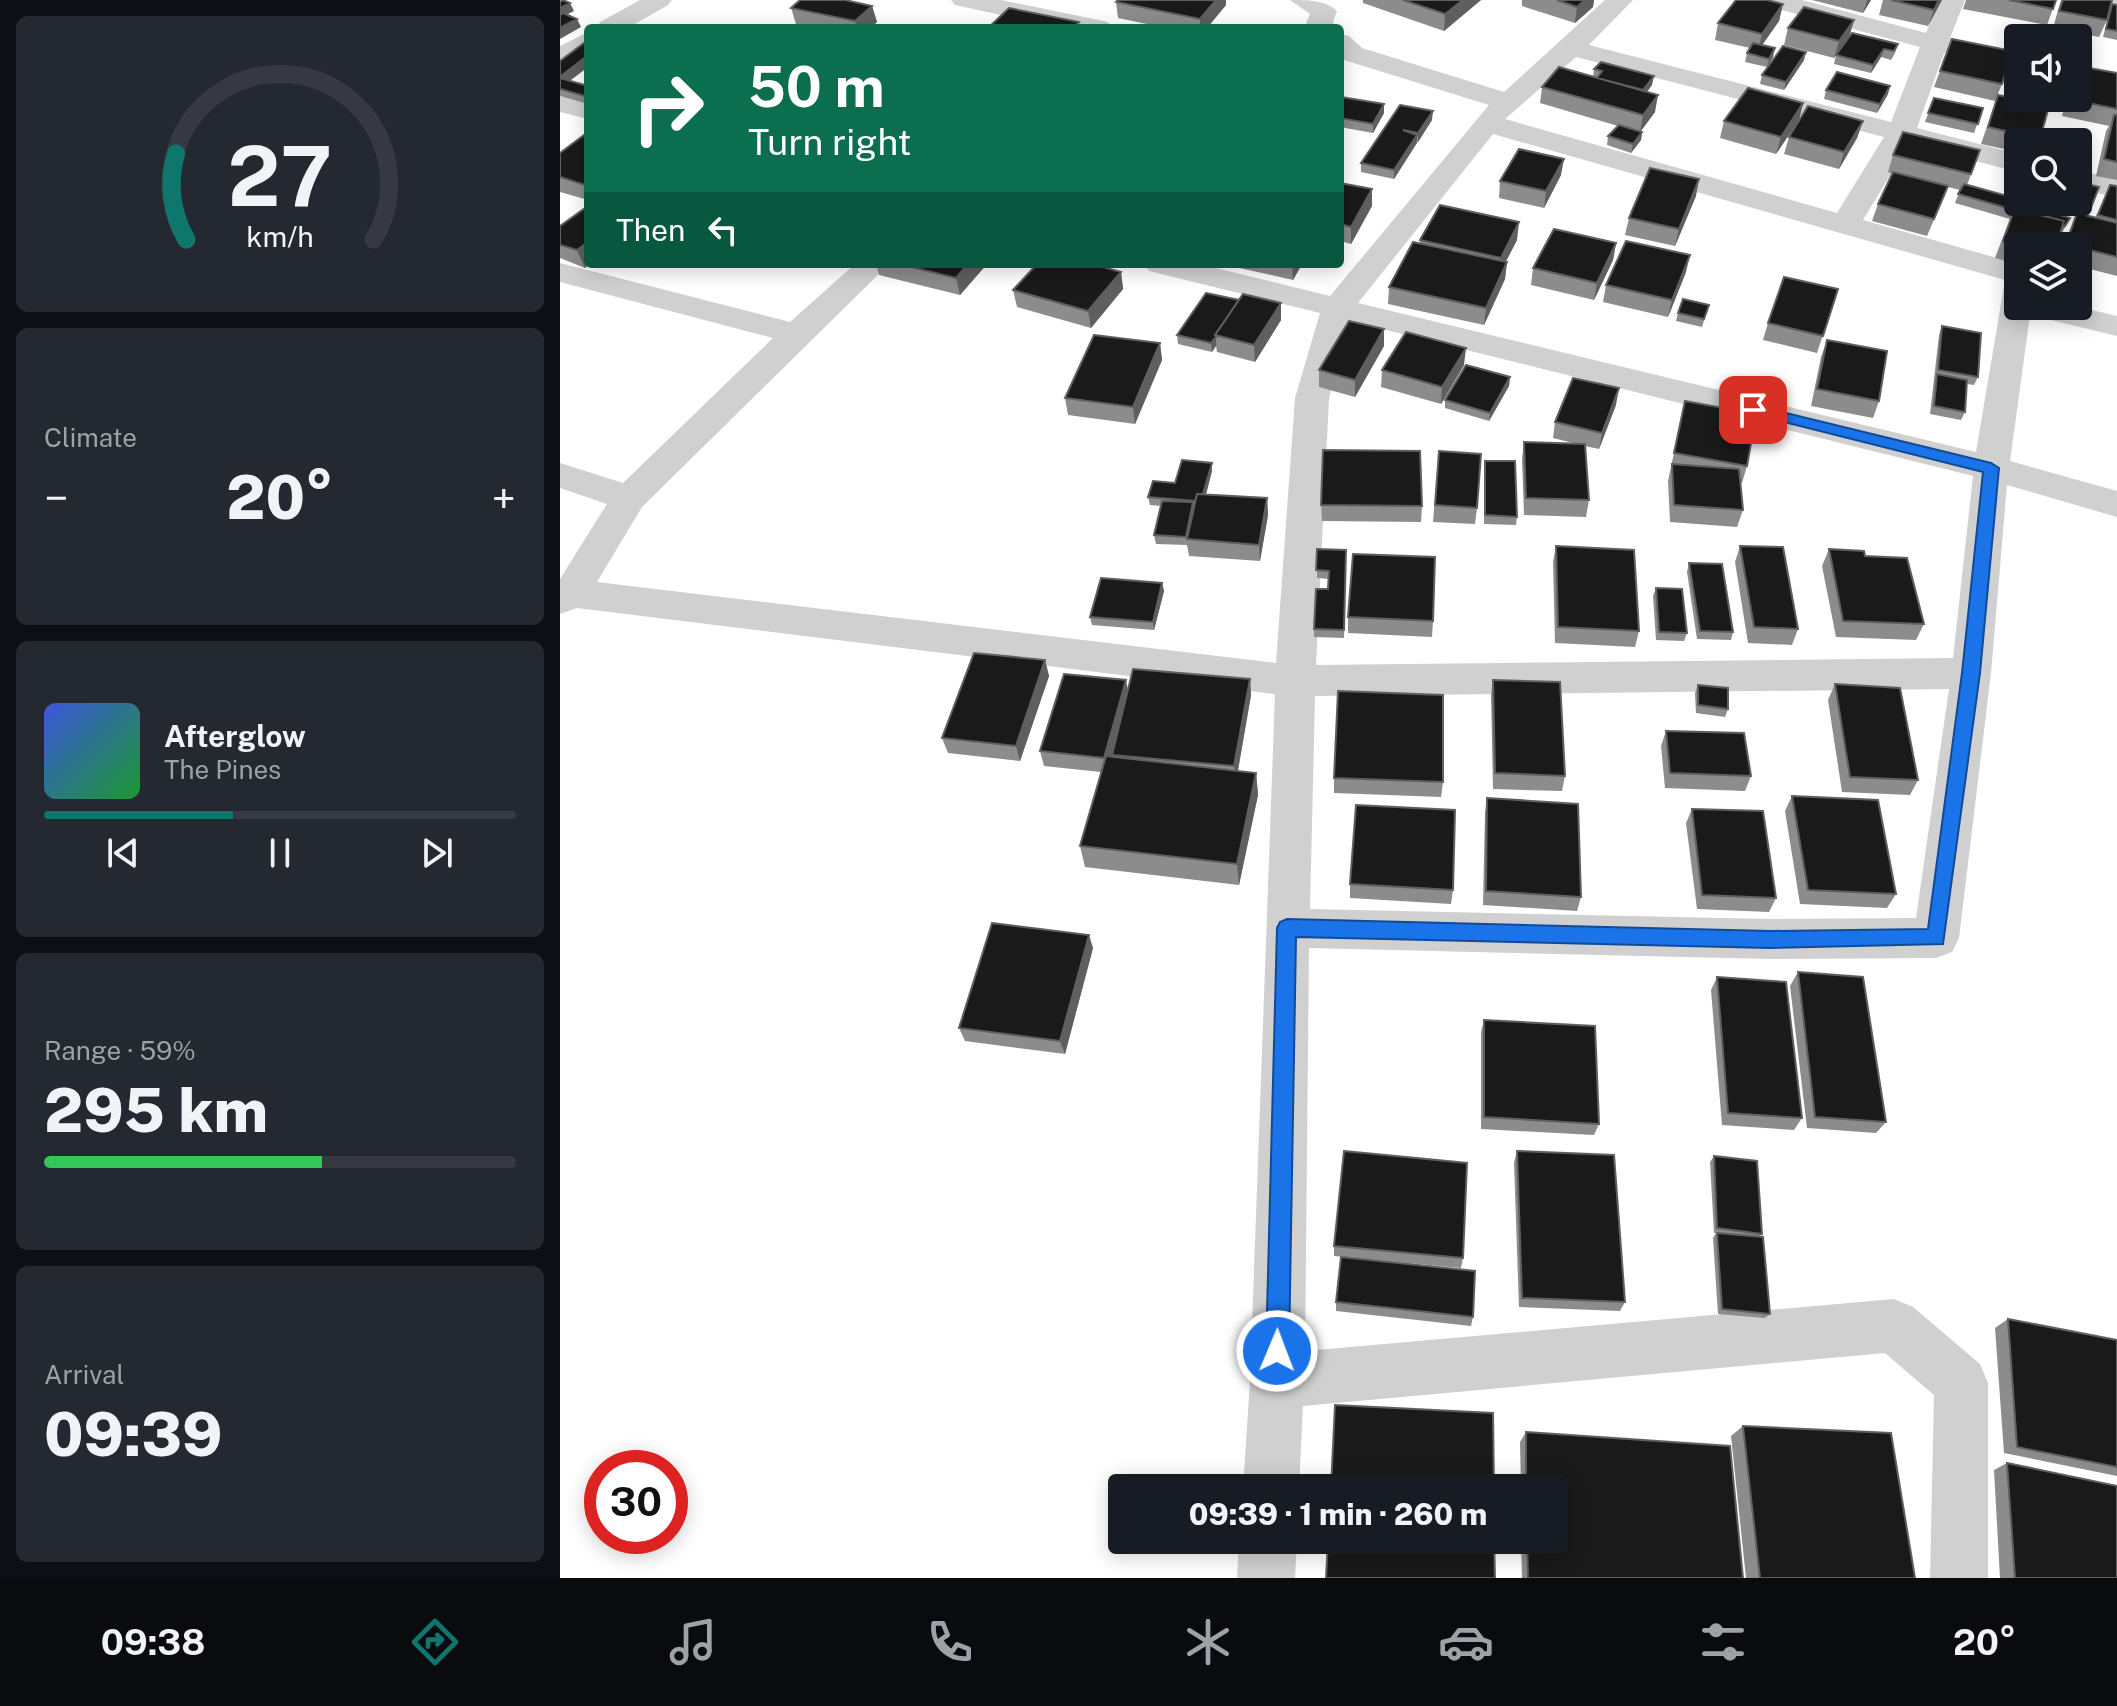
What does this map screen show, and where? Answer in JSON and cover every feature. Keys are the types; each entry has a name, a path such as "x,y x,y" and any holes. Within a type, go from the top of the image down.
{"street":[{"path":"616,24 659,0"},
{"path":"964,0 1080,24"},
{"path":"1272,1474 1277,1381 1295,681 1312,398 1338,307 1497,112 1571,48 1620,0"},
{"path":"1772,0 2004,59"},
{"path":"1845,225 1901,133 1952,0"},
{"path":"2094,0 2117,5"},
{"path":"560,57 584,42"},
{"path":"1571,48 2004,159"},
{"path":"1344,51 1497,112 1845,225 2004,288"},
{"path":"560,104 584,110"},
{"path":"2092,183 2117,189"},
{"path":"869,268 796,334 629,498 565,596 1295,681 1971,673"},
{"path":"1177,268 1991,468 2117,504"},
{"path":"560,272 796,334"},
{"path":"2092,318 2117,326"},
{"path":"1287,928 1754,939 1936,938 1971,673 1991,468 2016,320"},
{"path":"560,475 629,498"},
{"path":"1277,1381 1894,1326 1961,1383 1959,1578"},
{"path":"1266,1578 1267,1554"}],"building":[{"path":"800,0 845,0 872,6 855,21 791,8"},
{"path":"1216,0 1200,19 1116,2"},
{"path":"1403,0 1463,0 1445,14"},
{"path":"1557,0 1585,0 1577,7"},
{"path":"1736,0 1767,0 1783,4 1762,34 1718,23"},
{"path":"1891,0 1939,0 1934,10"},
{"path":"2009,0 2056,0 2053,9"},
{"path":"2063,0 2112,0 2107,20 2059,11"},
{"path":"560,2 570,3 560,8"},
{"path":"2112,4 2117,5 2117,31 2106,29"},
{"path":"1804,7 1854,20 1839,41 1788,28"},
{"path":"1009,8 1079,22 1077,24 992,24"},
{"path":"563,13 577,19 560,28 560,15"},
{"path":"1852,33 1898,44 1894,51 1884,49 1873,65 1836,55"},
{"path":"1952,39 2004,49 2002,84 1940,71"},
{"path":"584,43 584,58 560,77 560,61"},
{"path":"1753,43 1775,48 1769,59 1747,53"},
{"path":"1783,46 1806,52 1786,82 1762,75"},
{"path":"1601,62 1654,76 1643,90 1597,78 1602,71 1594,69"},
{"path":"1559,67 1658,95 1643,115 1542,87"},
{"path":"2092,69 2117,73 2117,109 2092,104"},
{"path":"1837,72 1890,86 1880,104 1826,90"},
{"path":"560,78 584,85 584,96 560,89"},
{"path":"1748,88 1803,103 1781,137 1724,121"},
{"path":"1998,95 2004,96 2004,112 2047,112 2043,128 2004,128 2004,131 1988,127"},
{"path":"1344,97 1384,104 1373,124 1344,119"},
{"path":"1934,98 1983,108 1978,124 1928,113"},
{"path":"1400,105 1433,111 1418,133 1403,130 1417,135 1394,170 1361,163"},
{"path":"1808,106 1863,121 1844,152 1789,137"},
{"path":"2114,115 2117,115 2117,162 2104,159"},
{"path":"1619,125 1642,132 1633,144 1608,136"},
{"path":"1903,132 1980,150 1971,174 1893,155"},
{"path":"584,135 584,185 560,177 560,153"},
{"path":"1519,149 1564,159 1546,191 1500,181"},
{"path":"1650,168 1699,179 1679,229 1629,218"},
{"path":"1893,172 1948,186 1934,219 1878,204"},
{"path":"1344,184 1372,189 1351,227 1344,225"},
{"path":"1964,184 2004,195 2004,207 1958,194"},
{"path":"2092,185 2099,187 2092,205"},
{"path":"2110,185 2117,186 2117,220 2098,215"},
{"path":"1440,205 1519,222 1501,258 1420,240"},
{"path":"584,209 584,245 577,250 560,245 560,226"},
{"path":"2012,216 2045,216 2064,221 2060,232 2006,232"},
{"path":"2044,216 2070,218 2065,226 2064,221"},
{"path":"2076,216 2117,223 2117,257 2092,251 2092,232 2070,232"},
{"path":"1554,229 1616,243 1597,283 1533,268"},
{"path":"1626,241 1690,255 1672,300 1606,285"},
{"path":"1413,242 1507,262 1486,308 1389,287"},
{"path":"915,268 965,268 956,278"},
{"path":"1033,268 1106,268 1121,272 1088,311 1013,290"},
{"path":"1784,277 1838,289 1823,336 1768,323"},
{"path":"1206,293 1239,300 1211,343 1177,335"},
{"path":"1243,294 1281,303 1254,345 1215,335"},
{"path":"1683,299 1709,305 1704,319 1678,313"},
{"path":"1349,321 1384,329 1355,380 1319,370"},
{"path":"1942,326 1981,333 1978,377 1938,370"},
{"path":"1406,332 1466,348 1442,387 1382,370"},
{"path":"1094,335 1160,343 1133,407 1065,398"},
{"path":"1827,340 1887,351 1879,401 1817,389"},
{"path":"1466,365 1510,377 1490,413 1445,400"},
{"path":"1937,374 1967,380 1965,412 1934,406"},
{"path":"1573,378 1619,388 1602,433 1555,422"},
{"path":"1685,401 1756,414 1747,466 1674,453"},
{"path":"1524,442 1585,444 1589,500 1526,498"},
{"path":"1323,450 1420,451 1422,506 1321,505"},
{"path":"1439,451 1481,454 1477,508 1435,505"},
{"path":"1182,460 1212,463 1203,494 1197,494 1195,501 1148,497 1153,481 1175,483"},
{"path":"1485,461 1515,461 1517,517 1485,515"},
{"path":"1672,464 1739,469 1743,510 1674,505"},
{"path":"1197,494 1267,498 1259,545 1187,539"},
{"path":"1162,501 1193,502 1186,537 1154,535"},
{"path":"1556,546 1634,550 1639,631 1558,627"},
{"path":"1740,546 1783,547 1798,629 1754,627"},
{"path":"1317,549 1346,550 1344,630 1314,629 1316,589 1328,589 1329,571 1316,570"},
{"path":"1829,549 1864,551 1865,556 1907,558 1924,624 1843,621"},
{"path":"1353,554 1435,557 1433,621 1348,617"},
{"path":"1689,563 1722,564 1733,632 1700,631"},
{"path":"1101,578 1162,583 1153,622 1090,617"},
{"path":"1656,588 1682,589 1687,633 1659,632"},
{"path":"974,653 1045,660 1016,746 942,738"},
{"path":"1133,669 1250,679 1234,766 1112,755"},
{"path":"1064,674 1126,680 1104,758 1040,751"},
{"path":"1493,680 1560,682 1565,776 1495,773"},
{"path":"1835,684 1900,688 1918,780 1850,777"},
{"path":"1698,685 1728,688 1728,709 1698,705"},
{"path":"1338,691 1443,695 1443,782 1334,778"},
{"path":"1666,731 1744,733 1751,776 1670,773"},
{"path":"1106,756 1256,773 1237,864 1080,846"},
{"path":"1792,796 1878,800 1896,894 1808,890"},
{"path":"1487,798 1578,804 1581,897 1486,891"},
{"path":"1356,805 1455,810 1453,890 1350,884"},
{"path":"1692,809 1763,811 1776,898 1702,895"},
{"path":"992,923 1089,935 1060,1041 959,1028"},
{"path":"1798,972 1863,977 1886,1122 1815,1117"},
{"path":"1717,977 1786,982 1802,1118 1728,1113"},
{"path":"1484,1020 1595,1026 1599,1124 1484,1117"},
{"path":"1344,1151 1467,1163 1463,1258 1334,1246"},
{"path":"1517,1151 1614,1155 1625,1302 1522,1298"},
{"path":"1714,1156 1757,1161 1762,1234 1717,1228"},
{"path":"1717,1233 1763,1237 1770,1314 1722,1309"},
{"path":"1341,1257 1475,1271 1473,1317 1336,1302"},
{"path":"2008,1319 2117,1340 2117,1467 2017,1447"},
{"path":"1335,1405 1493,1413 1494,1474 1332,1474"},
{"path":"1743,1426 1891,1433 1915,1578 1760,1578"},
{"path":"1526,1432 1730,1446 1743,1578 1528,1578 1527,1554 1568,1554 1568,1474 1526,1474"},
{"path":"2007,1463 2117,1486 2117,1578 2015,1578"},
{"path":"1327,1554 1494,1554 1495,1578 1326,1578"}],"route":[{"path":"1277,1351 1287,928 1770,939 1936,938 1971,673 1991,468 1753,410"}]}
